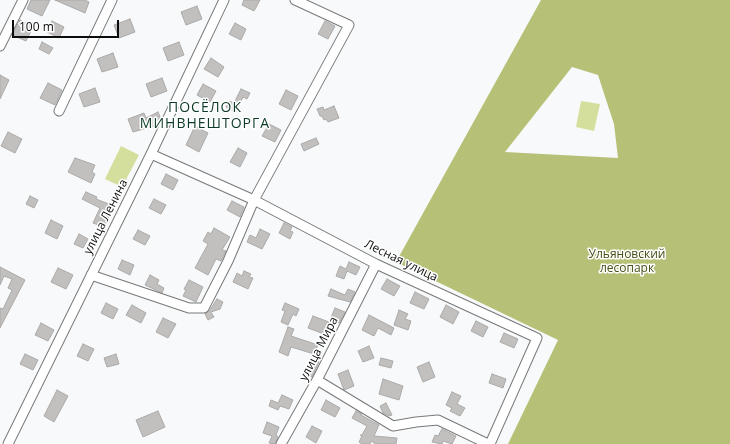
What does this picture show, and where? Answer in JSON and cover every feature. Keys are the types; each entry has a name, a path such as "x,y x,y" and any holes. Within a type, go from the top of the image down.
{"street":[{"path":"0,46 23,0"},
{"path":"59,111 112,0"},
{"name":"улица Ленина","path":"8,444 151,154 224,0"},
{"path":"91,275 189,308 204,308 228,261 254,200 348,25 295,0"},
{"name":"Лесная улица","path":"151,154 254,200 376,264 537,338 489,444"},
{"name":"улица Мира","path":"281,444 317,380 376,264"},
{"path":"317,380 393,426 438,420 489,444"}],"green space":[{"name":"Ульяновский лесопарк","path":"541,0 730,0 730,444 508,444 558,340 396,262","holes":["572,67 598,75 614,124 618,158 505,152"]},
{"path":"581,101 600,104 594,131 576,127"},
{"path":"121,146 139,155 122,187 105,179"}],"building":[{"path":"31,0 50,0 42,16 27,9"},
{"path":"55,0 85,0 89,2 85,13"},
{"path":"244,0 260,0 254,11 242,5"},
{"path":"197,6 202,19 186,25 181,12"},
{"path":"130,19 135,32 119,38 114,25"},
{"path":"20,20 33,27 26,41 12,35"},
{"path":"52,21 64,27 59,38 47,32"},
{"path":"325,21 335,26 328,39 318,34"},
{"path":"235,23 246,29 241,40 229,34"},
{"path":"42,42 53,48 49,54 39,49"},
{"path":"179,42 184,55 168,61 163,48"},
{"path":"113,53 118,67 102,72 97,59"},
{"path":"211,58 224,67 218,77 204,69"},
{"path":"0,75 9,80 0,99"},
{"path":"162,78 167,91 151,97 146,84"},
{"path":"48,83 62,90 55,105 40,98"},
{"path":"203,84 216,91 210,102 197,95"},
{"path":"95,88 100,102 84,107 79,94"},
{"path":"241,89 250,93 247,99 243,97 236,112 226,107 229,101 234,103"},
{"path":"286,90 298,96 291,110 279,104"},
{"path":"334,106 339,118 328,122 320,116 317,109 323,107 324,110"},
{"path":"158,112 161,119 158,125 133,132 128,119 144,113 146,118"},
{"path":"269,124 281,130 275,142 262,136"},
{"path":"195,126 208,133 199,152 186,145"},
{"path":"8,132 22,139 15,153 1,146"},
{"path":"316,138 319,144 304,151 301,144"},
{"path":"238,148 247,153 240,167 230,162"},
{"path":"75,158 95,165 92,172 95,174 91,183 68,172"},
{"path":"166,174 178,180 173,190 161,184"},
{"path":"86,192 97,197 96,199 114,206 104,227 93,223 100,208 82,199"},
{"path":"30,196 38,200 34,208 26,204"},
{"path":"154,199 166,205 161,214 149,208"},
{"path":"232,201 244,207 240,217 227,210"},
{"path":"51,220 63,226 57,239 45,233"},
{"path":"284,223 292,227 290,231 293,232 290,239 279,233"},
{"path":"214,228 230,237 222,250 226,251 221,261 216,259 208,275 195,268 208,244 203,241 208,232 211,234"},
{"path":"260,229 270,234 262,249 247,242 250,235 256,238"},
{"path":"138,230 150,236 145,245 133,239"},
{"path":"79,234 88,239 83,248 74,244"},
{"path":"122,260 134,265 130,275 118,269"},
{"path":"349,262 360,267 356,275 347,271 344,279 336,276 340,266 346,269"},
{"path":"0,267 25,280 0,328 0,308 3,309 12,290 8,288 12,279 4,276 0,285"},
{"path":"58,268 73,275 66,289 51,282"},
{"path":"244,271 251,274 249,277 253,278 248,289 233,282 237,273 242,276"},
{"path":"150,275 159,280 157,284 164,288 162,293 145,285"},
{"path":"387,279 400,286 394,296 381,289"},
{"path":"189,280 203,287 196,302 183,296 186,290 184,289"},
{"path":"331,289 345,295 348,289 355,292 350,302 328,296"},
{"path":"415,292 429,299 424,309 410,303"},
{"path":"217,299 223,302 220,309 211,312 214,317 208,320 205,314 210,310"},
{"path":"106,303 118,309 113,319 101,313"},
{"path":"285,303 299,309 296,316 293,314 288,325 281,322 285,311 282,310"},
{"path":"132,305 146,313 141,323 126,315"},
{"path":"446,305 459,312 453,324 440,317"},
{"path":"335,308 345,312 339,323 330,320"},
{"path":"399,310 408,314 405,319 411,321 408,330 394,325"},
{"path":"369,315 394,328 391,335 378,328 374,336 362,330"},
{"path":"313,316 329,322 324,334 308,328"},
{"path":"163,318 176,324 168,338 156,332"},
{"path":"476,321 488,327 483,337 471,331"},
{"path":"41,323 54,330 48,341 35,335"},
{"path":"288,327 294,329 291,336 318,345 314,354 291,347 288,356 279,352"},
{"path":"504,333 518,339 514,348 500,342"},
{"path":"83,344 94,349 88,361 77,356"},
{"path":"369,346 374,358 363,362 358,351"},
{"path":"25,354 38,360 33,370 20,364"},
{"path":"116,354 119,364 107,367 104,358"},
{"path":"381,358 393,361 391,368 379,365"},
{"path":"312,359 319,362 312,377 306,375"},
{"path":"429,362 435,377 423,382 417,367"},
{"path":"348,370 354,386 344,390 338,374"},
{"path":"492,374 506,379 503,388 489,383"},
{"path":"383,379 403,386 399,400 379,394"},
{"path":"57,390 68,396 54,422 44,416"},
{"path":"452,392 461,396 457,404 465,408 460,416 450,411 452,408 446,405"},
{"path":"282,395 293,400 289,409 280,406 278,410 269,406 271,400 278,403"},
{"path":"326,400 340,408 335,417 321,410"},
{"path":"386,403 392,415 389,416 383,413 380,406"},
{"path":"158,411 165,427 143,437 136,420"},
{"path":"356,411 379,425 374,436 397,438 396,444 376,444 371,441 370,444 362,444 359,442 362,436 360,435 362,435 367,426 352,418"},
{"path":"267,422 279,427 276,435 278,437 275,444 269,443 272,436 263,433"},
{"path":"312,426 322,431 316,443 306,437"},
{"path":"442,429 456,436 452,444 443,441 442,444 432,442 435,435 438,436"}],"district":[{"name":"ПОСЁЛОК МИНВНЕШТОРГА","path":"205,116"}]}
